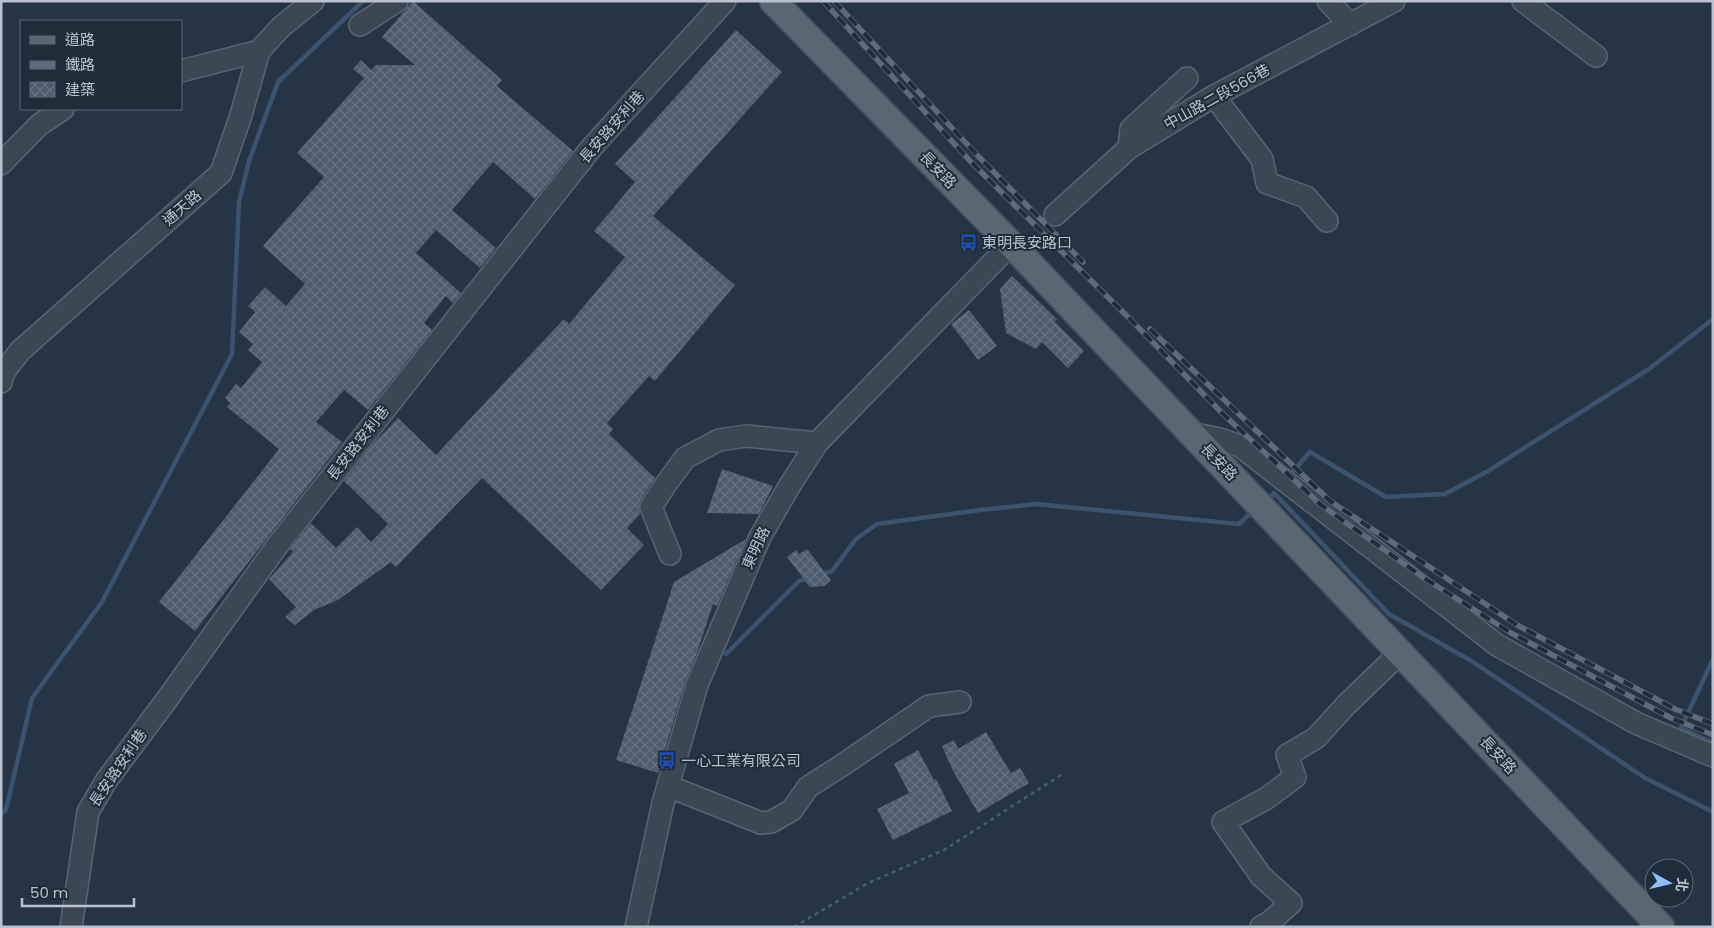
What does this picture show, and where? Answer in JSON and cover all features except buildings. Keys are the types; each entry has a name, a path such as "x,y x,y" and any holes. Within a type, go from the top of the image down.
{"main road":[{"name":"長安路","path":"773,1 1011,244 1661,927"}],"street":[{"name":"通天路","path":"1,382 4,372 20,351 221,173 241,115 259,51 281,27 313,1"},
{"path":"360,26 397,1"},
{"name":"長安路安利巷","path":"71,927 88,812 106,781 277,546 592,147 724,1"},
{"path":"1328,1 1350,25"},
{"name":"中山路二段566巷","path":"1055,215 1129,148 1214,96 1394,1"},
{"path":"1523,1 1596,56"},
{"path":"182,71 259,51"},
{"path":"1129,148 1130,128 1187,78"},
{"path":"1214,96 1262,159 1267,183 1306,197 1327,220"},
{"path":"1,164 39,125 62,110"},
{"name":"東明路","path":"636,927 668,786 697,685 760,537 817,443 1011,244"},
{"path":"1190,433 1220,439 1240,446 1497,645 1636,723 1713,756"},
{"path":"670,554 651,507 685,458 719,440 746,436 817,443"},
{"path":"1261,927 1271,921 1291,903 1261,876 1222,822 1267,798 1295,777 1287,755 1316,738 1346,705 1401,652"},
{"path":"668,786 761,823 771,822 792,810 808,787 929,706 960,702"}],"path":[{"path":"794,927 868,883 944,850 1064,773"}],"waterway":[{"path":"1,814 6,810 32,698 102,602 232,354 239,202 249,161 278,82 363,1"},
{"path":"1288,477 1310,452 1386,497 1445,494 1488,471 1649,369 1713,319"},
{"path":"1267,500 1274,493 1389,614 1473,662 1645,778 1713,812"},
{"path":"822,574 832,571 856,539 877,524 1036,504 1239,524 1253,511"},
{"path":"726,654 799,581 809,578"},
{"path":"1713,659 1681,728 1713,743"}],"railway":[{"path":"823,1 971,162 1222,413 1321,505 1424,578 1511,633 1671,718 1713,735"},
{"path":"834,1 979,157 1083,262"},
{"path":"1150,329 1330,501 1517,625 1675,709 1713,724"}],"place":[{"name":"東明長安路口","path":"968,243"},
{"name":"一心工業有限公司","path":"667,761"}]}
